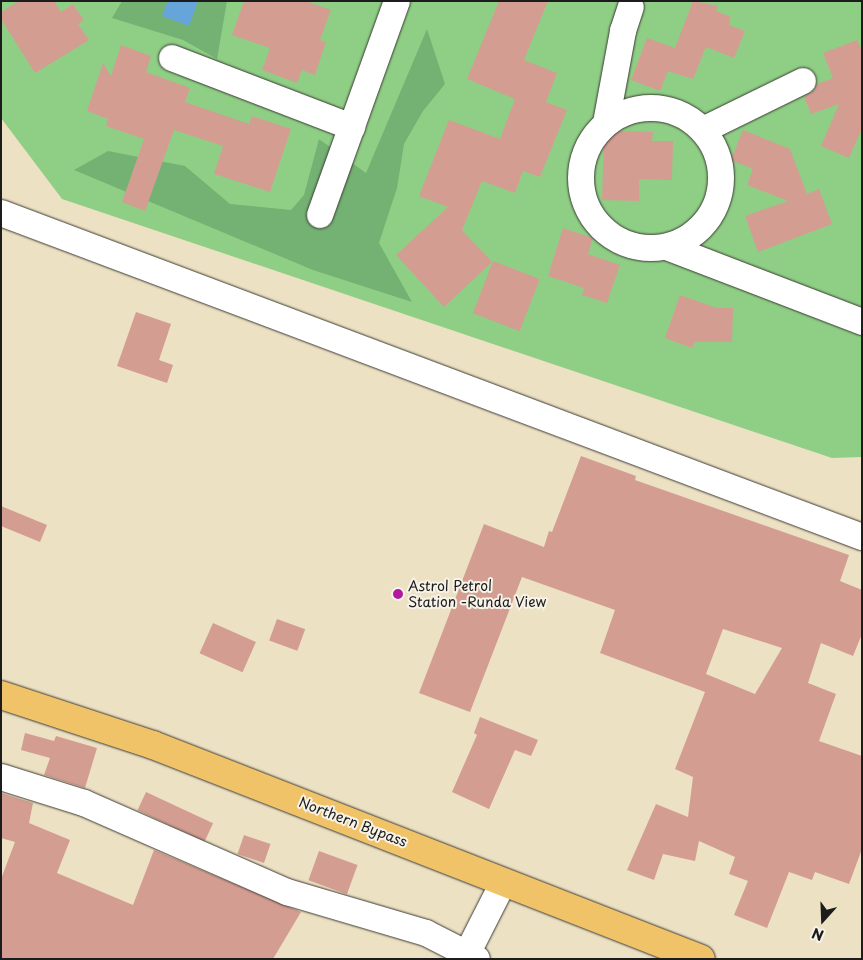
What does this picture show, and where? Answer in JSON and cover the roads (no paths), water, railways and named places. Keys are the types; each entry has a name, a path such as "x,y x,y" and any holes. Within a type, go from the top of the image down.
{"main road":[{"name":"Northern Bypass","path":"1,695 153,746 701,959"}],"street":[{"path":"320,215 397,1"},
{"path":"606,123 623,31 631,7"},
{"path":"172,58 352,127"},
{"path":"705,129 803,82"},
{"path":"667,247 696,233 716,208 723,177 716,146 705,129 666,108 634,109 606,123 589,144 581,170 583,201 595,220 615,238 640,247 667,247 862,322"},
{"path":"1,213 862,538"},
{"path":"1,776 84,803 287,892 426,933 472,955 503,883"}],"water":[{"path":"168,1 198,1 189,26 162,16"}],"place":[{"name":"Astrol Petrol Station -Runda View","path":"398,594"}]}
